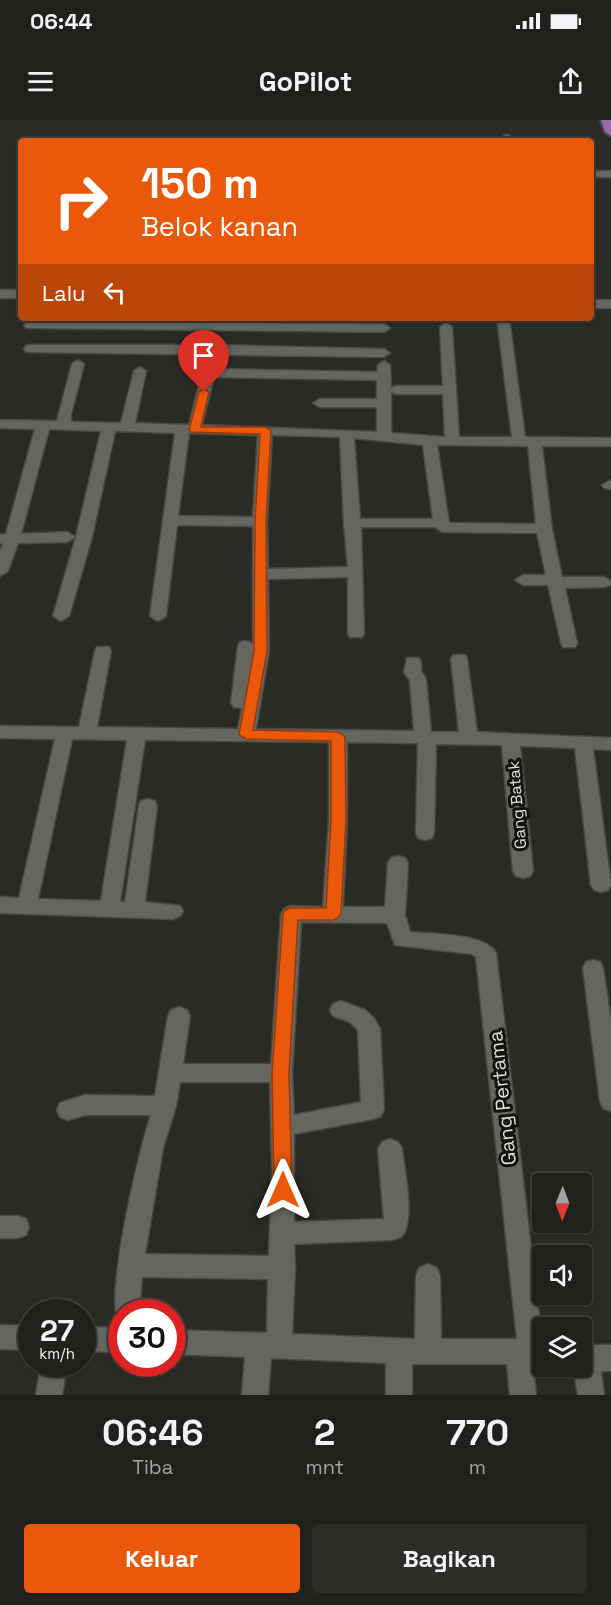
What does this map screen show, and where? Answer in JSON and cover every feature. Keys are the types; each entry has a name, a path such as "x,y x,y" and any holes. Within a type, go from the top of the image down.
{"main road":[{"path":"607,120 611,132"}],"street":[{"path":"594,174 611,174"},
{"path":"0,294 18,294"},
{"path":"594,304 611,304"},
{"path":"503,321 569,643"},
{"path":"89,350 94,322"},
{"path":"30,325 94,322 217,326 386,323 384,435"},
{"path":"158,616 171,520 188,430 209,373 211,349 217,326"},
{"path":"446,327 452,441"},
{"path":"30,349 211,349 384,353"},
{"path":"64,426 64,414 78,364"},
{"path":"127,428 140,371"},
{"path":"209,373 384,376"},
{"path":"396,390 450,390"},
{"path":"320,403 384,403"},
{"path":"0,424 347,433 429,441 611,442"},
{"path":"0,571 6,539 43,425"},
{"path":"61,616 84,537 109,428"},
{"path":"241,735 261,651 261,522 265,430"},
{"path":"347,433 351,523 356,572 356,633"},
{"path":"429,441 445,526"},
{"path":"171,520 261,522"},
{"path":"351,523 544,529"},
{"path":"6,539 67,537"},
{"path":"261,574 356,572"},
{"path":"523,580 604,582"},
{"path":"241,735 246,646"},
{"path":"87,732 102,651"},
{"path":"459,659 469,738"},
{"path":"412,662 412,672 418,679 425,738 425,832"},
{"path":"0,732 469,738 611,744"},
{"path":"27,905 65,732"},
{"path":"109,910 137,733"},
{"path":"333,914 338,820 338,737"},
{"name":"Gang Batak","path":"510,740 523,871"},
{"path":"583,743 601,885"},
{"path":"134,910 148,806"},
{"path":"255,1395 269,1345 283,1268 284,1168 281,1073 291,914 395,915 398,863"},
{"path":"0,905 173,911"},
{"name":"Gang Pertama","path":"395,915 402,939 476,947 486,953 531,1354"},
{"path":"593,968 611,1101"},
{"path":"282,1127 373,1109 369,1029 360,1015 341,1010"},
{"path":"128,1299 131,1265 151,1148 165,1106 179,1016"},
{"path":"171,1073 281,1073"},
{"path":"68,1110 85,1105 165,1106"},
{"path":"282,1233 392,1229 397,1212 390,1149"},
{"path":"131,1265 283,1268"},
{"path":"428,1276 428,1351"},
{"path":"0,1337 18,1338"},
{"path":"186,1342 531,1354 523,1395"},
{"path":"399,1351 399,1395"},
{"path":"591,1395 593,1358"},
{"path":"49,1395 52,1377"}],"route":[{"path":"204,392 195,430 265,430 261,522 261,651 246,735 338,737 338,820 333,914 291,914 281,1073 283,1190"}]}
